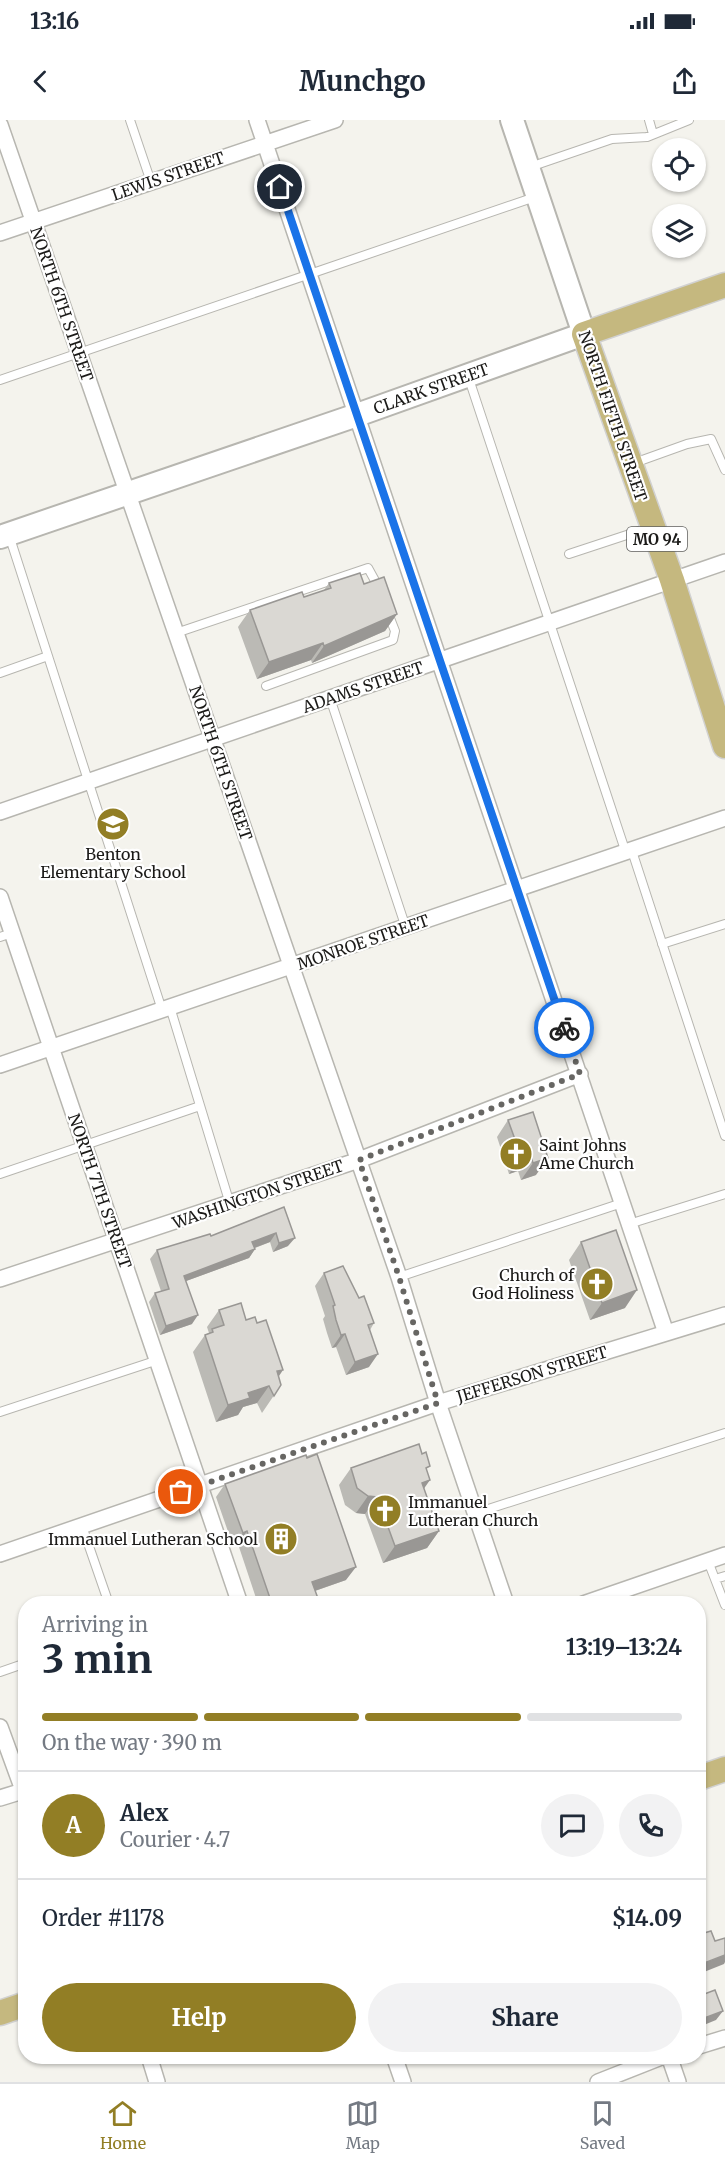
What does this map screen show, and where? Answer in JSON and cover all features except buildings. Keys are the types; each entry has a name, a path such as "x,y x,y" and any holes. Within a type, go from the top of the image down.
{"main road":[{"name":"NORTH FIFTH STREET","path":"512,120 584,334 672,580 725,746"},
{"name":"CLARK STREET","path":"4,535 357,415 725,285"},
{"path":"706,1776 725,1769"},
{"path":"0,2013 18,2007"}],"street":[{"path":"257,120 666,1333"},
{"name":"LEWIS STREET","path":"0,232 335,120"},
{"name":"NORTH 6TH STREET","path":"0,125 359,1160 503,1596"},
{"name":"ADAMS STREET","path":"0,812 725,562"},
{"name":"MONROE STREET","path":"0,1065 725,818"},
{"name":"NORTH 7TH STREET","path":"0,897 6,935 51,1048 237,1596"},
{"name":"WASHINGTON STREET","path":"0,1280 359,1160 580,1074"},
{"name":"JEFFERSON STREET","path":"0,1554 438,1403 725,1315"},
{"path":"605,1596 725,1556"},
{"path":"0,1727 18,1774"},
{"path":"0,1798 18,1792"},
{"path":"706,2044 725,2038"},
{"path":"151,2064 157,2082"},
{"path":"397,2064 403,2082"},
{"path":"598,2082 644,2064"},
{"path":"672,2064 678,2082"}],"lane":[{"path":"130,120 151,182"},
{"path":"649,120 653,134"},
{"path":"528,167 612,139 653,134 689,120"},
{"path":"0,380 538,196"},
{"path":"468,375 725,1136"},
{"path":"631,465 687,444 711,439 725,470"},
{"path":"569,554 653,527"},
{"path":"4,535 48,656 200,1106 230,1204"},
{"path":"176,633 368,568 383,598"},
{"path":"266,686 393,640 395,631 387,609"},
{"path":"0,672 48,656"},
{"path":"330,698 406,928"},
{"path":"662,944 725,924"},
{"path":"0,1174 200,1106"},
{"path":"629,1224 725,1194"},
{"path":"399,1277 622,1203"},
{"path":"0,1412 158,1360"},
{"path":"476,1514 725,1433"},
{"path":"82,1526 106,1596"},
{"path":"708,1561 725,1605"},
{"path":"715,1580 725,1576"},
{"path":"0,1672 18,1666"}],"way so far":[{"path":"181,1492 438,1403 399,1277 359,1160 580,1074 564,1028"}],"place":[{"name":"Benton Elementary School","path":"113,824"},
{"name":"Saint Johns Ame Church","path":"516,1154"},
{"name":"Church of God Holiness","path":"597,1284"},
{"name":"Immanuel Lutheran Church","path":"385,1511"},
{"name":"Immanuel Lutheran School","path":"281,1539"}],"route":[{"path":"280,187 564,1028"}]}
